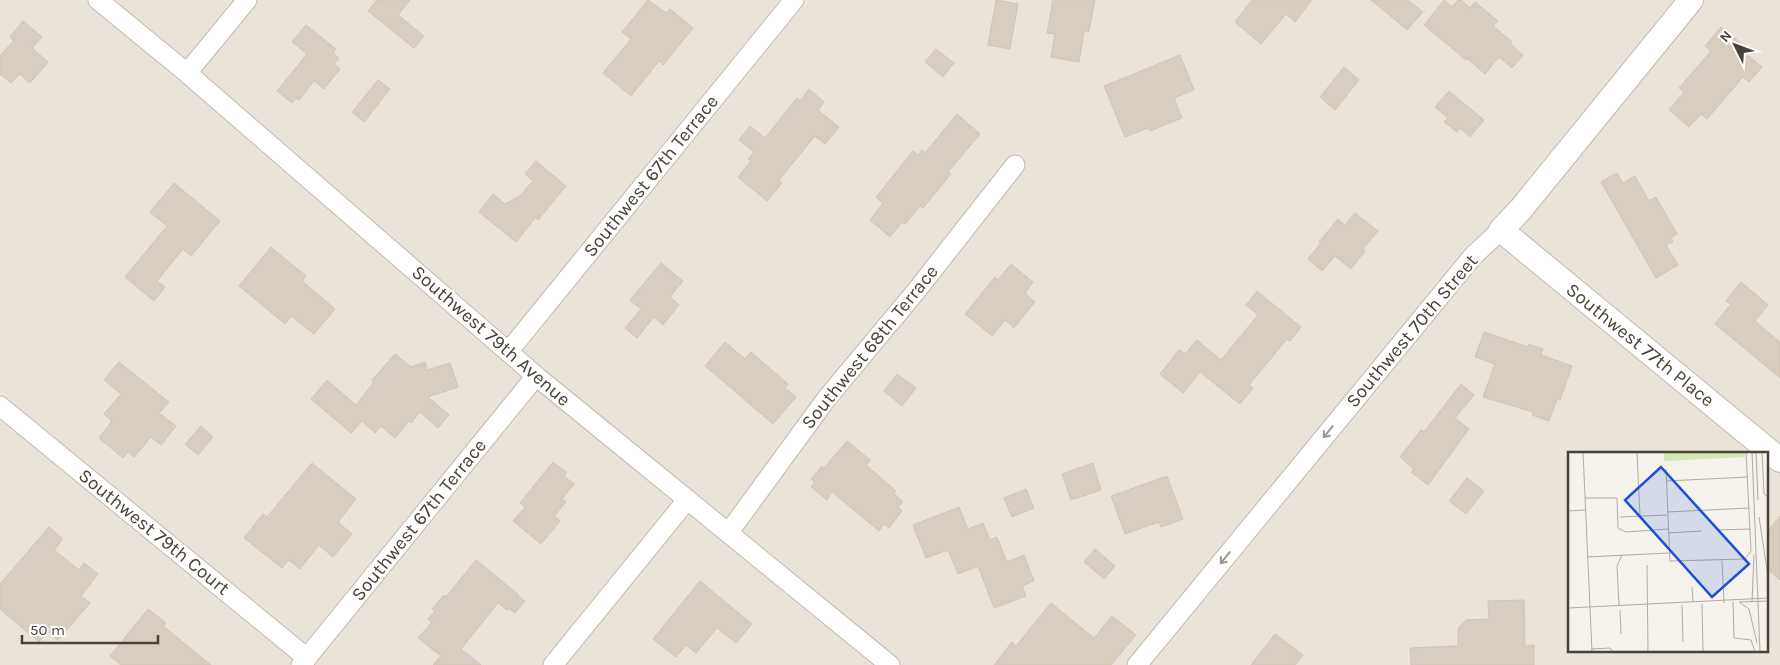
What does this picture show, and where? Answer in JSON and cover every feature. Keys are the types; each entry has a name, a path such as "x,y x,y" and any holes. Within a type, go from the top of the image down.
{"street":[{"name":"Southwest 79th Avenue","path":"98,0 187,73 536,376 890,665"},
{"path":"187,73 247,0"},
{"name":"Southwest 67th Terrace","path":"508,352 794,0"},
{"name":"Southwest 70th Street","path":"1137,665 1473,256 1521,208 1690,0"},
{"name":"Southwest 68th Terrace","path":"729,532 827,398 917,290 1015,166"},
{"name":"Southwest 77th Place","path":"1501,230 1780,460"},
{"name":"Southwest 67th Terrace","path":"304,662 536,376"},
{"name":"Southwest 79th Court","path":"0,406 304,662"},
{"path":"553,665 686,500"}],"shaded area":[{"path":"0,0 1780,0 1780,665 0,665"}],"building":[{"path":"377,0 410,0 398,15 424,36 414,48 368,11"},
{"path":"648,0 666,13 670,9 693,28 663,65 659,61 631,96 603,73 631,39 622,32"},
{"path":"996,0 1018,4 1010,49 988,45"},
{"path":"1053,0 1095,0 1089,31 1084,31 1079,62 1051,57 1055,34 1047,33"},
{"path":"1252,0 1312,0 1295,22 1286,14 1261,44 1235,22"},
{"path":"1371,0 1408,0 1423,12 1407,30"},
{"path":"1444,0 1452,7 1458,0 1461,0 1470,8 1475,2 1498,21 1493,26 1512,42 1510,44 1523,55 1512,68 1499,57 1485,74 1424,25"},
{"path":"23,21 42,37 32,48 48,62 30,83 20,74 11,83 0,74 0,56 14,40 10,37"},
{"path":"306,25 336,49 333,53 339,58 334,64 340,69 324,89 314,81 299,100 296,98 292,103 277,91 307,54 292,42"},
{"path":"1721,27 1742,44 1739,48 1762,67 1749,82 1743,77 1707,119 1701,114 1689,127 1669,110 1684,92 1679,88 1711,51 1705,46"},
{"path":"936,49 954,63 943,77 925,62"},
{"path":"1180,55 1194,90 1174,98 1182,118 1150,131 1148,128 1125,137 1104,86"},
{"path":"1344,67 1359,80 1335,110 1320,97"},
{"path":"378,80 390,89 364,122 352,112"},
{"path":"809,89 824,102 818,110 839,127 825,144 815,136 779,180 782,183 767,201 738,177 751,161 748,159 754,152 739,140 750,126 765,138 797,98 800,101"},
{"path":"1449,91 1484,120 1470,137 1460,128 1457,132 1444,122 1448,118 1435,107"},
{"path":"957,114 980,134 948,172 951,174 923,208 920,206 905,224 902,222 890,237 870,220 883,203 876,197 913,151 918,155 922,150 925,153"},
{"path":"536,161 566,186 538,220 536,217 516,242 479,212 493,194 505,204 520,196 533,181 525,174"},
{"path":"1617,173 1623,183 1635,176 1649,201 1656,197 1677,234 1671,238 1673,242 1666,245 1678,265 1656,278 1601,182"},
{"path":"174,183 220,221 191,256 183,249 157,281 165,287 154,301 125,277 167,226 150,212"},
{"path":"1355,213 1378,231 1363,249 1365,251 1351,269 1335,256 1322,271 1308,259 1338,219 1345,225"},
{"path":"271,247 306,276 302,281 335,309 314,334 291,316 285,324 239,286"},
{"path":"661,263 683,281 670,297 679,305 663,325 654,317 637,338 625,328 641,309 630,300"},
{"path":"1011,264 1033,282 1025,293 1035,302 1014,328 1005,320 992,336 965,314 995,277 998,280"},
{"path":"1741,282 1768,305 1755,321 1780,342 1780,378 1715,324 1731,304 1726,301"},
{"path":"1257,291 1301,327 1290,341 1287,339 1249,385 1253,388 1240,404 1200,372 1183,393 1160,374 1179,350 1185,354 1197,340 1221,360 1258,315 1246,305"},
{"path":"1484,332 1528,347 1529,344 1543,349 1541,355 1572,366 1560,400 1557,399 1549,421 1532,415 1533,412 1483,397 1495,364 1475,357"},
{"path":"725,342 745,359 751,352 788,384 785,388 796,397 773,424 705,366"},
{"path":"395,354 411,367 425,362 427,370 450,363 458,387 428,397 449,415 438,428 420,412 411,423 409,421 395,438 381,426 375,433 362,421 351,433 311,399 327,380 356,405 374,382 372,380"},
{"path":"119,362 169,402 159,413 176,426 161,445 151,437 134,457 128,452 123,458 99,438 112,421 104,414 121,394 104,380"},
{"path":"897,374 916,388 902,406 884,391"},
{"path":"1461,384 1474,395 1455,418 1469,429 1428,485 1411,472 1414,469 1400,457 1421,430 1424,432"},
{"path":"201,426 213,437 198,455 185,444"},
{"path":"847,441 870,460 866,465 896,491 894,493 903,502 898,507 902,511 889,528 884,524 879,531 832,492 827,500 811,487 815,482 811,479 822,466 824,468"},
{"path":"553,462 567,473 564,476 574,484 562,499 566,502 554,516 560,521 541,544 513,521 525,507 520,503"},
{"path":"312,463 356,499 338,522 352,534 333,557 319,545 300,569 289,560 282,568 244,538 263,514 267,517"},
{"path":"1093,463 1101,490 1071,500 1062,474"},
{"path":"1167,476 1183,519 1161,527 1159,522 1125,534 1111,496"},
{"path":"1467,478 1484,491 1466,514 1449,501"},
{"path":"1026,489 1034,508 1012,517 1004,498"},
{"path":"959,507 968,529 983,523 990,540 997,537 1007,562 1024,555 1034,581 1022,586 1026,596 994,608 978,566 958,574 948,550 926,558 913,525"},
{"path":"1780,516 1780,580 1768,570 1768,531"},
{"path":"49,527 63,539 54,550 79,570 84,563 98,574 81,596 90,603 58,640 48,632 39,642 0,609 0,584"},
{"path":"1095,549 1115,566 1104,579 1084,562"},
{"path":"476,560 525,601 515,613 498,603 461,649 481,665 433,665 441,656 418,638 432,622 428,619 435,611 432,609 444,595 446,597"},
{"path":"700,581 752,624 736,643 717,628 696,653 686,645 676,657 653,639"},
{"path":"1524,600 1525,646 1534,645 1534,665 1411,665 1410,648 1458,646 1458,628 1466,620 1489,619 1488,601"},
{"path":"1051,603 1094,638 1112,616 1136,635 1111,665 994,665 1012,642 1016,646"},
{"path":"148,609 166,623 163,626 211,665 121,665 110,656"},
{"path":"1275,634 1303,655 1295,665 1251,665"}]}
